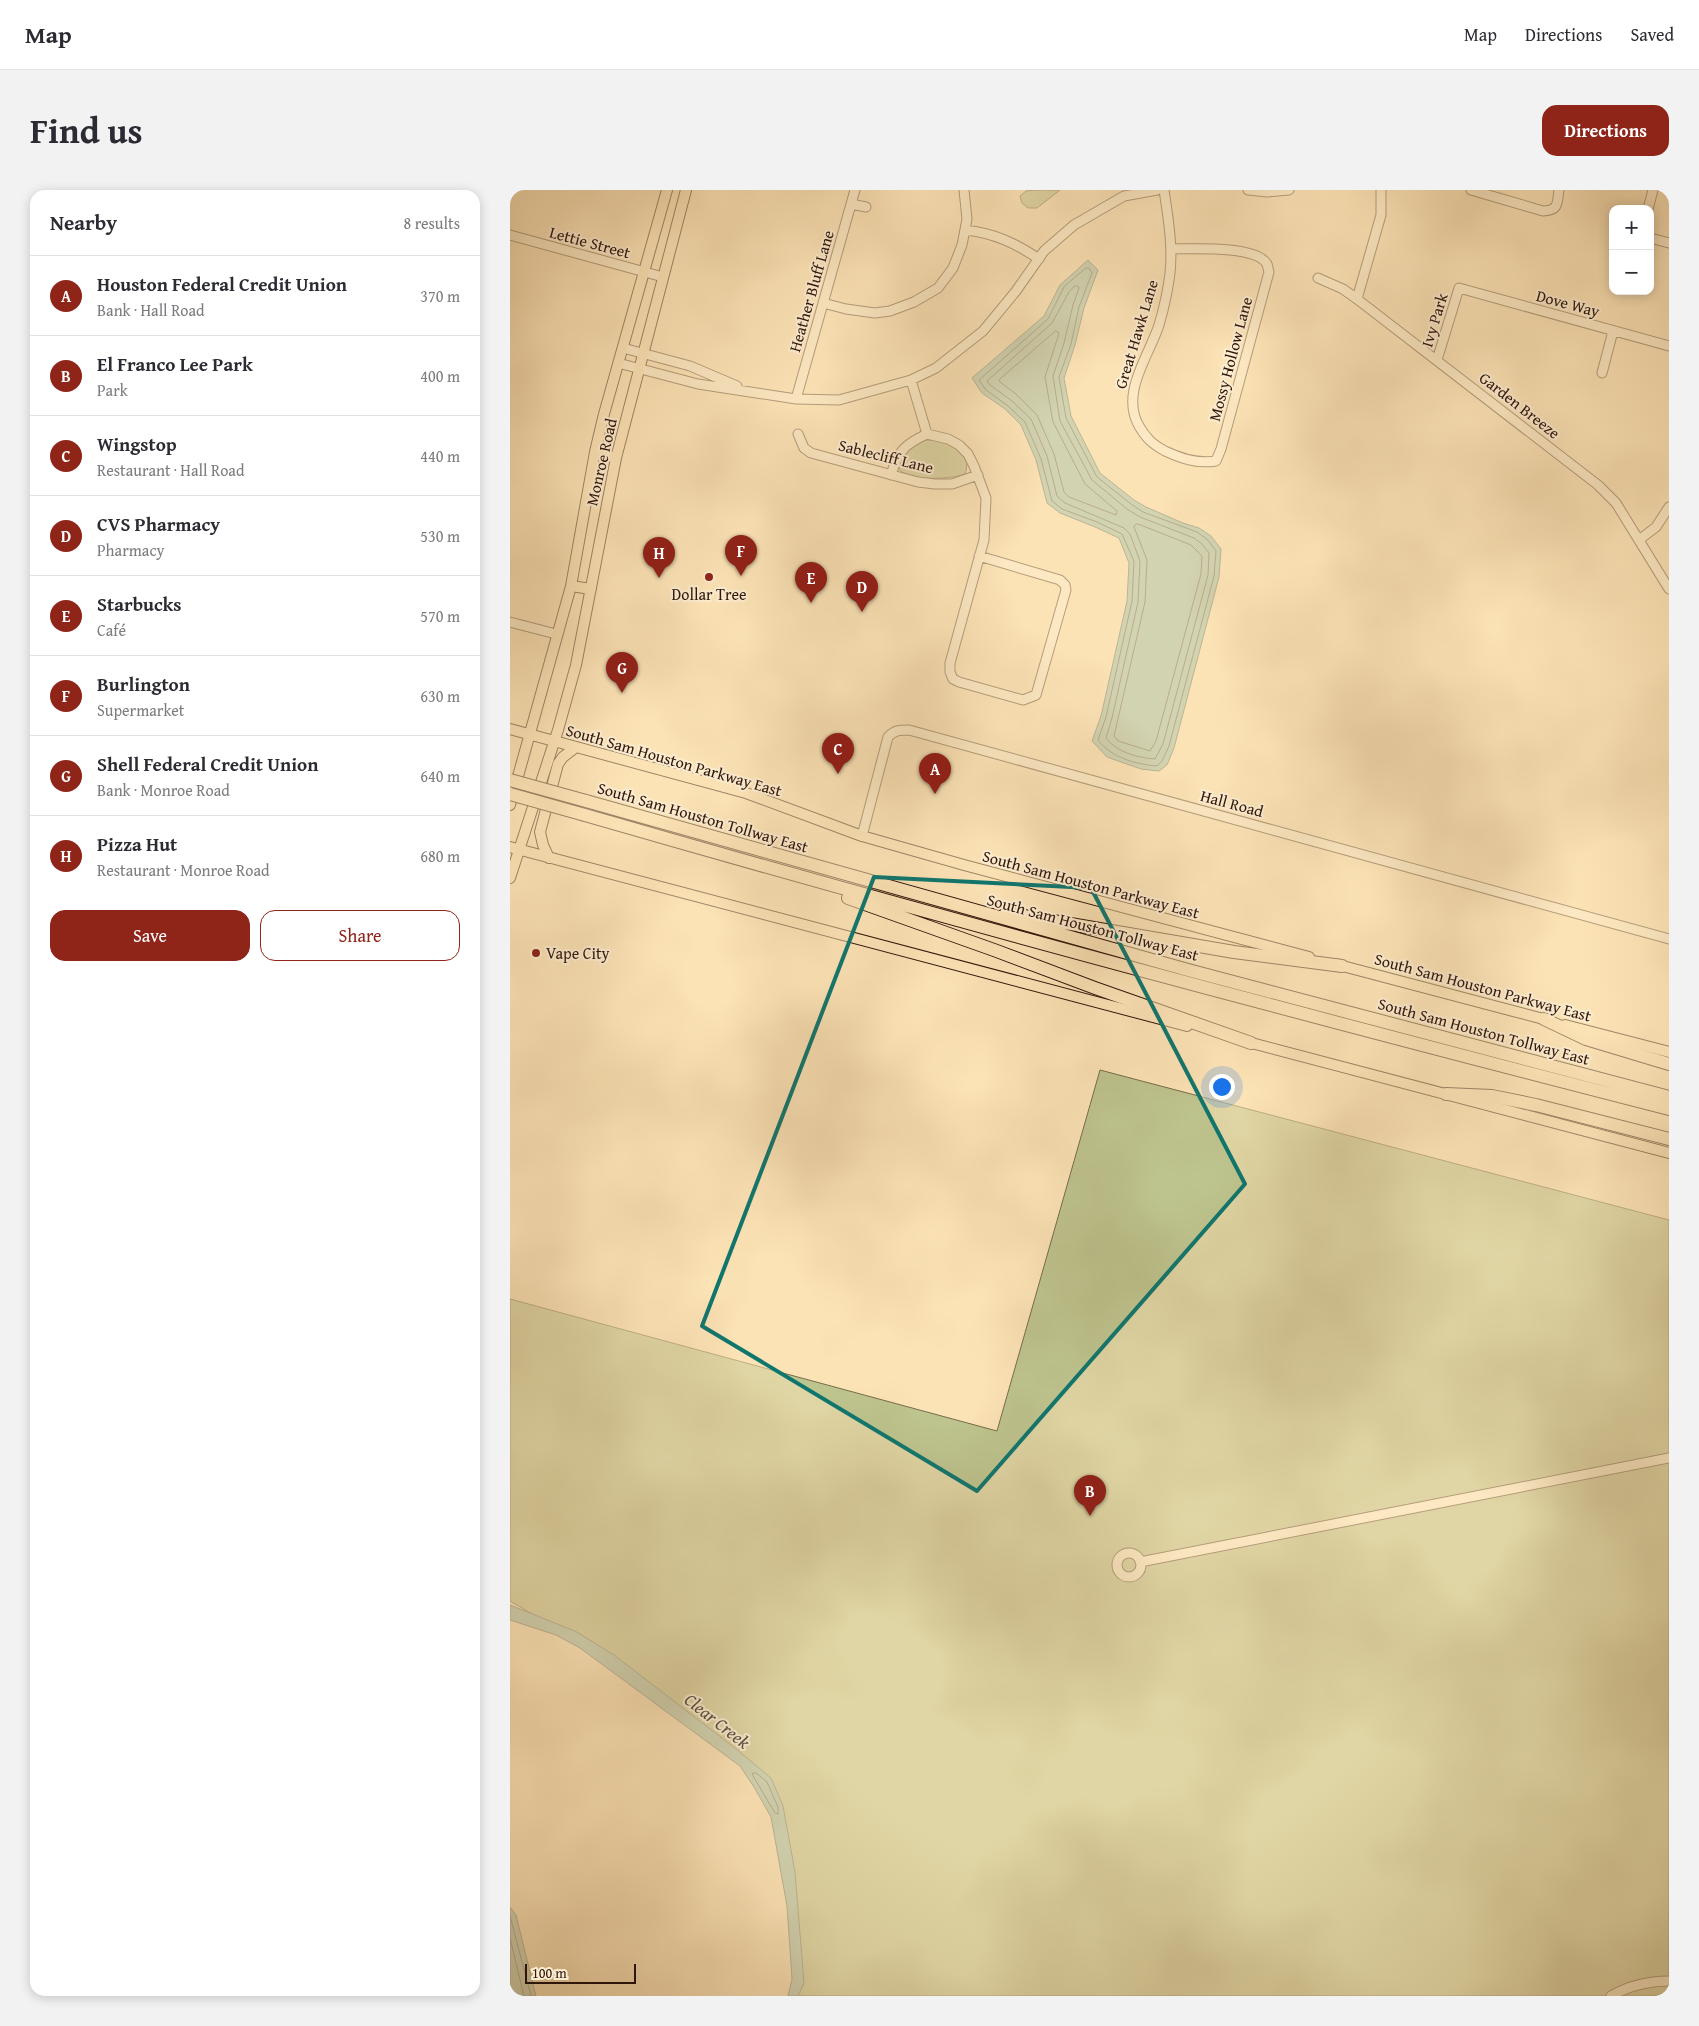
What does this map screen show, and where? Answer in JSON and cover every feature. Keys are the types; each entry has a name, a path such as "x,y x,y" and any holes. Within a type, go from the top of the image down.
{"highway":[{"name":"South Sam Houston Tollway East","path":"510,780 1188,970 1669,1097"},
{"name":"South Sam Houston Tollway East","path":"510,794 819,883 1179,982 1669,1109"},
{"path":"819,883 854,900 1252,1043"},
{"path":"947,904 1071,923 1234,952 1342,966"},
{"path":"1544,1019 1586,1039 1669,1064"},
{"path":"1446,1094 1492,1096 1536,1105 1669,1140"}],"main road":[{"name":"Monroe Road","path":"510,806 531,735 556,634 571,586 595,452 666,190"},
{"name":"Monroe Road","path":"510,878 514,848 528,828 576,665 616,458 686,190"},
{"path":"595,452 616,458"},
{"path":"571,586 591,590"},
{"name":"South Sam Houston Parkway East","path":"510,729 746,793 862,836 964,866 1669,1052"},
{"path":"549,858 540,832 558,764 562,757 576,747"},
{"path":"514,848 1669,1153"}],"street":[{"name":"Heather Bluff Lane","path":"796,399 854,190"},
{"path":"823,303 846,309 875,313 890,311 914,302 938,288 953,268 965,230 967,219 964,190"},
{"path":"618,363 698,384 796,399 839,400 911,380 936,368 983,331 1016,291 1044,251 1074,225 1124,196 1157,190"},
{"name":"Great Hawk Lane","path":"1164,190 1171,249 1169,280 1158,326 1137,379 1132,399 1135,419 1147,440 1164,450 1187,460 1205,463 1216,461"},
{"path":"1248,190 1267,192 1289,190"},
{"path":"1357,299 1381,215 1381,190"},
{"path":"1471,190 1543,211 1552,210 1556,207 1560,190"},
{"path":"1649,205 1653,190"},
{"path":"851,204 866,207"},
{"path":"965,230 996,236 1010,241 1039,259"},
{"name":"Lettie Street","path":"510,235 663,277"},
{"path":"1654,239 1669,244"},
{"name":"Mossy Hollow Lane","path":"1171,249 1209,248 1246,253 1259,257 1266,263 1269,272 1221,449 1216,461"},
{"name":"Garden Breeze","path":"1318,278 1343,289 1357,299 1598,485 1616,503 1669,589"},
{"name":"Dove Way","path":"1459,288 1669,346"},
{"name":"Ivy Park","path":"1437,360 1459,288"},
{"path":"1602,373 1612,331"},
{"path":"623,348 710,373 744,390"},
{"path":"911,380 927,434"},
{"name":"Sablecliff Lane","path":"798,434 804,448 811,453 891,475 934,484 952,484 978,475"},
{"path":"891,475 899,454 905,446 927,434 948,438 968,454 978,475 986,504 984,540 979,556 950,663 950,672 953,679 1023,700 1036,695 1066,590 1065,585 1060,580 979,556"},
{"path":"1639,540 1656,527 1669,506"},
{"path":"510,622 556,634"},
{"name":"Hall Road","path":"862,836 888,737 893,732 909,730 1669,939"},
{"path":"1140,1562 1669,1458"},
{"path":"1611,1996 1632,1986 1654,1981 1669,1981"}],"highlighted area":[{"path":"874,877 1091,888 1245,1184 977,1491 702,1326"}],"green space":[{"path":"1060,190 1037,208 1028,208 1022,203 1020,196 1026,191"},
{"path":"933,440 953,446 963,455 967,467 965,474 941,478 921,478 905,474 900,470 899,461 905,452 921,441"},
{"path":"1100,1070 1669,1220 1669,1996 791,1996 799,1977 775,1805 736,1756 579,1642 510,1601 510,1299 997,1431"}],"water":[{"path":"1088,260 1098,270 1084,308 1075,345 1064,378 1071,416 1100,473 1134,500 1146,507 1199,528 1211,536 1221,549 1219,577 1174,748 1167,765 1159,771 1141,769 1107,757 1092,741 1101,716 1127,601 1129,563 1119,538 1060,513 1047,503 1036,460 1021,425 1005,409 982,393 972,378 1044,316 1060,285"},
{"path":"510,1605 577,1632 614,1655 771,1778 783,1806 795,1872 804,1983 798,1996 788,1996 792,1979 787,1906 771,1817 740,1766 580,1648 556,1635 510,1620"},
{"path":"510,1907 516,1915 536,1996 510,1996"}],"place":[{"name":"Burlington","path":"741,576"},
{"name":"Dollar Tree","path":"709,577"},
{"name":"Pizza Hut","path":"659,578"},
{"name":"Starbucks","path":"811,603"},
{"name":"CVS Pharmacy","path":"862,612"},
{"name":"Shell Federal Credit Union","path":"622,693"},
{"name":"Wingstop","path":"838,774"},
{"name":"Houston Federal Credit Union","path":"935,794"},
{"name":"Vape City","path":"536,953"},
{"name":"El Franco Lee Park","path":"1090,1516"}],"water label":[{"name":"Clear Creek","path":"717,1721"}]}
